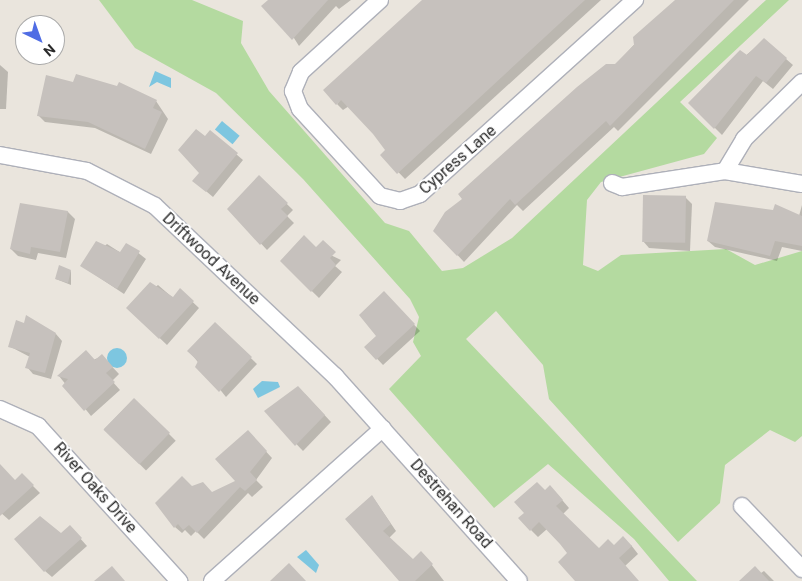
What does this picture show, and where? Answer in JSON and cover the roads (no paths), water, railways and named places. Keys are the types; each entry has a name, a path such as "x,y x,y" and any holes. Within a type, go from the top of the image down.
{"street":[{"name":"Cypress Lane","path":"380,0 301,72 294,91 300,109 380,196 392,201 407,201 420,194 635,0"},
{"path":"725,171 744,139 802,82"},
{"name":"Driftwood Avenue","path":"0,155 87,171 155,206 335,376 383,428"},
{"path":"612,183 622,187 725,171 802,184"},
{"name":"River Oaks Drive","path":"0,409 38,426 179,581"},
{"path":"212,581 383,428"},
{"name":"Destrehan Road","path":"383,428 519,581"},
{"path":"742,506 800,561"}],"water":[{"path":"155,71 171,78 171,88 157,82 149,87"},
{"path":"222,121 240,136 233,144 215,129"},
{"path":"117,348 124,351 127,358 124,365 117,368 110,365 107,358 110,351"},
{"path":"262,381 278,382 280,387 258,398 253,389"},
{"path":"306,550 319,565 316,573 297,557"}]}
